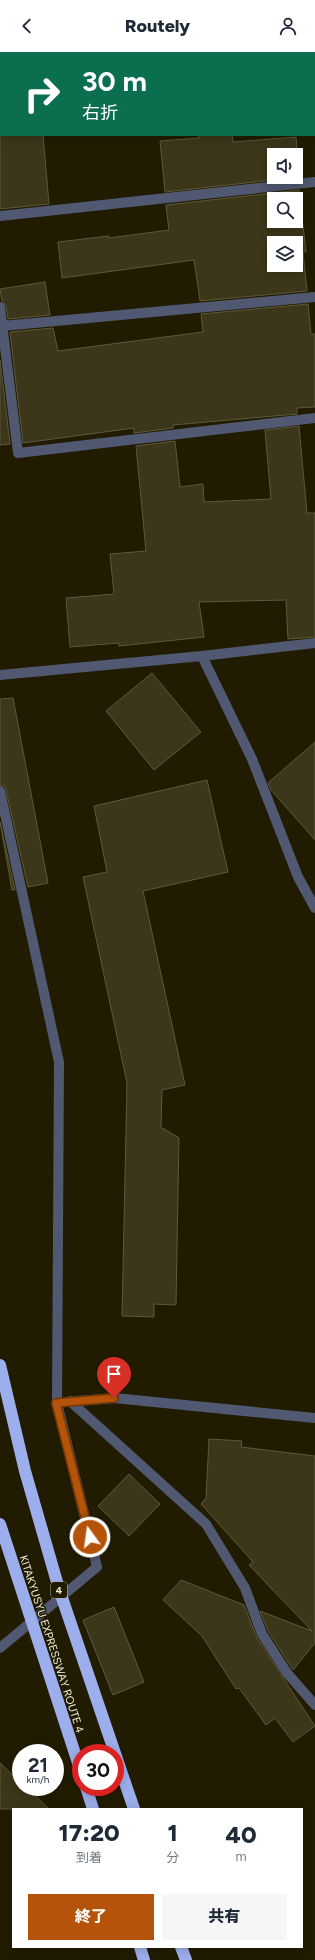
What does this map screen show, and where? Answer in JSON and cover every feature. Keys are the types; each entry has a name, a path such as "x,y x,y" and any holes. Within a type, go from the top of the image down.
{"highway":[{"name":"4","path":"0,1365 25,1471 59,1589 134,1808"},
{"name":"KITAKYUSYU EXPRESSWAY ROUTE 4","path":"0,1524 72,1744"},
{"path":"89,1796 93,1808"},
{"path":"140,1948 144,1960"},
{"path":"181,1948 186,1960"}],"street":[{"path":"0,216 315,182"},
{"path":"2,326 315,297"},
{"path":"0,307 18,453 315,418"},
{"path":"0,675 202,656 315,643"},
{"path":"202,656 252,759 298,877 315,908"},
{"path":"0,791 59,1062 56,1403 97,1566 0,1648"},
{"path":"56,1403 114,1398 315,1418"},
{"path":"70,1401 206,1524 245,1588 262,1634 287,1673 315,1705"}],"building":[{"path":"0,136 43,136 49,204 0,209"},
{"path":"199,136 232,136 233,142 296,137 297,148 267,148 267,181 165,192 160,141 199,138"},
{"path":"299,190 299,192 281,192"},
{"path":"267,194 267,228 303,228 303,225 306,252 303,252 307,291 200,301 194,260 62,278 58,242 109,236 109,238 169,230 166,205"},
{"path":"45,282 50,315 8,319 6,306 2,301 0,289"},
{"path":"308,304 311,334 315,334 315,407 297,408 297,414 173,425 173,428 134,433 134,428 23,443 10,332 53,328 58,351 203,332 201,314"},
{"path":"0,360 10,444 0,445"},
{"path":"299,426 307,513 315,513 315,637 288,639 286,600 199,602 204,637 119,646 119,643 70,647 66,598 114,594 110,554 146,551 136,446 175,441 180,487 203,484 204,502 271,499 265,430"},
{"path":"152,673 201,732 154,770 106,711"},
{"path":"13,698 48,883 28,887 5,786 0,785 0,699"},
{"path":"315,742 315,840 271,790 268,783"},
{"path":"207,780 228,872 143,891 185,1085 162,1090 161,1127 179,1138 176,1305 154,1304 154,1317 122,1316 127,1083 83,877 107,872 94,806"},
{"path":"0,822 15,890 12,890"},
{"path":"209,1439 242,1441 241,1447 315,1456 315,1643 293,1670 268,1631 260,1611 312,1631 249,1565 253,1562 201,1504 206,1498"},
{"path":"129,1474 160,1504 129,1536 98,1506"},
{"path":"181,1580 244,1605 257,1638 315,1726 293,1742 275,1718 266,1725 239,1688 236,1689 202,1636 163,1600"},
{"path":"114,1607 144,1682 113,1695 83,1620"},
{"path":"0,1763 12,1774 12,1796 35,1796 48,1808 0,1809"}],"route":[{"path":"90,1537 56,1403 114,1398"}]}
